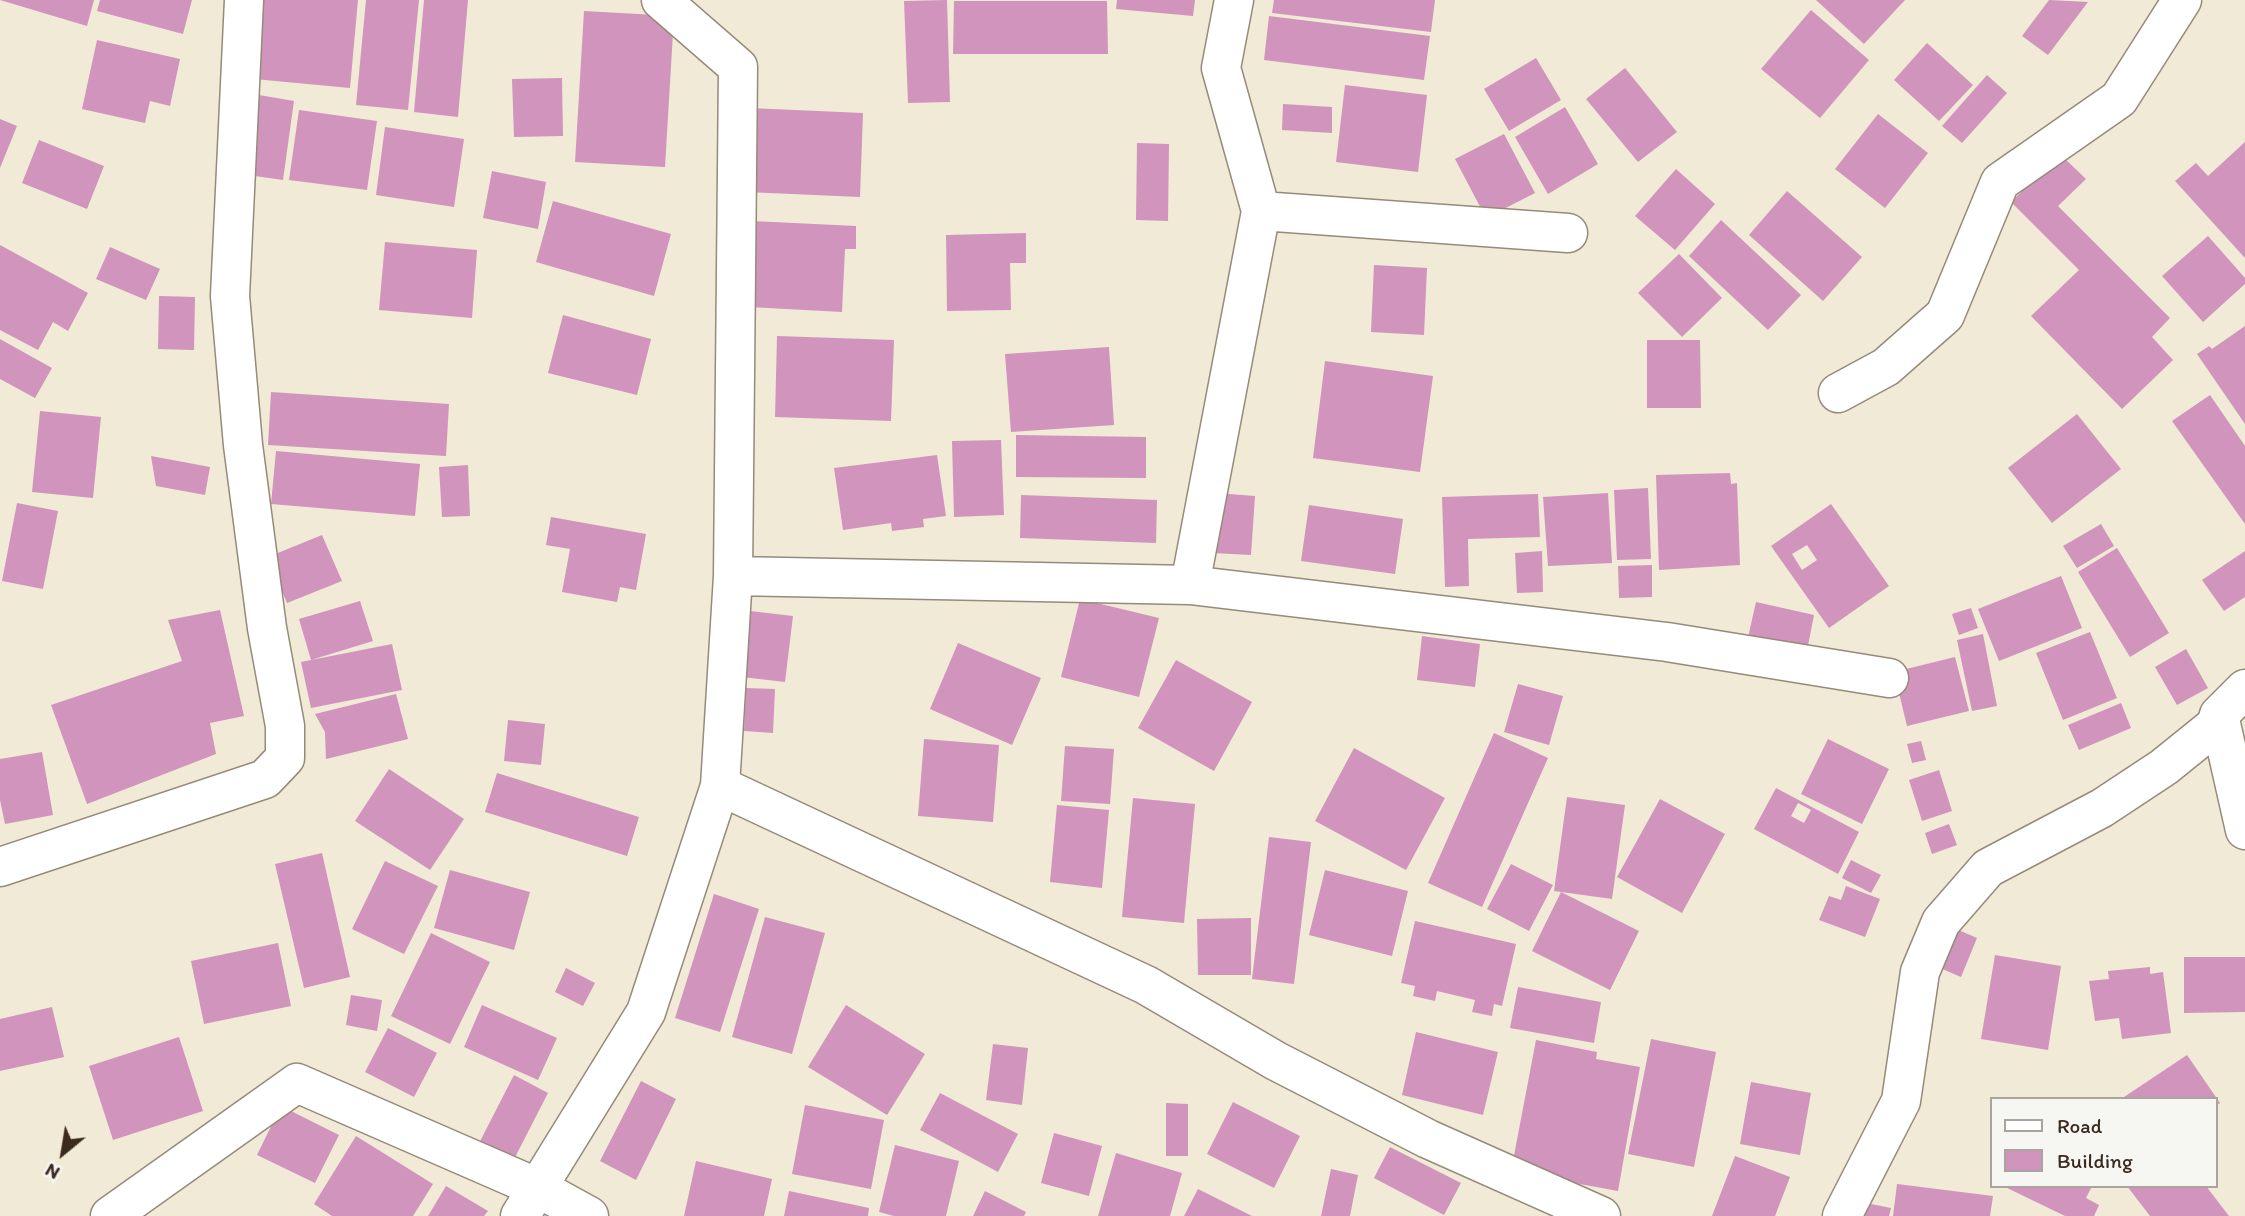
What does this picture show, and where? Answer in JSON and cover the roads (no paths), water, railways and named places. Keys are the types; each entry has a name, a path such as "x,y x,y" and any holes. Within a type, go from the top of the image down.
{"street":[{"path":"0,867 265,779 285,758 285,726 267,628 243,445 230,296 244,0"},
{"path":"529,1202 646,1012 720,786 733,576 738,67 661,0"},
{"path":"1190,585 1261,211 1221,68 1234,0"},
{"path":"1838,393 1886,367 1945,315 2000,182 2119,99 2182,0"},
{"path":"1261,211 1568,233"},
{"path":"733,576 1190,585 1667,642 1889,678"},
{"path":"2232,702 2245,830"},
{"path":"1842,1216 1900,1101 1920,972 1941,922 1987,868 2102,808 2164,767 2216,725 2232,702"},
{"path":"720,786 1146,985 1276,1061 1428,1139 1601,1216"},
{"path":"110,1216 297,1083 529,1202 589,1216"}]}
